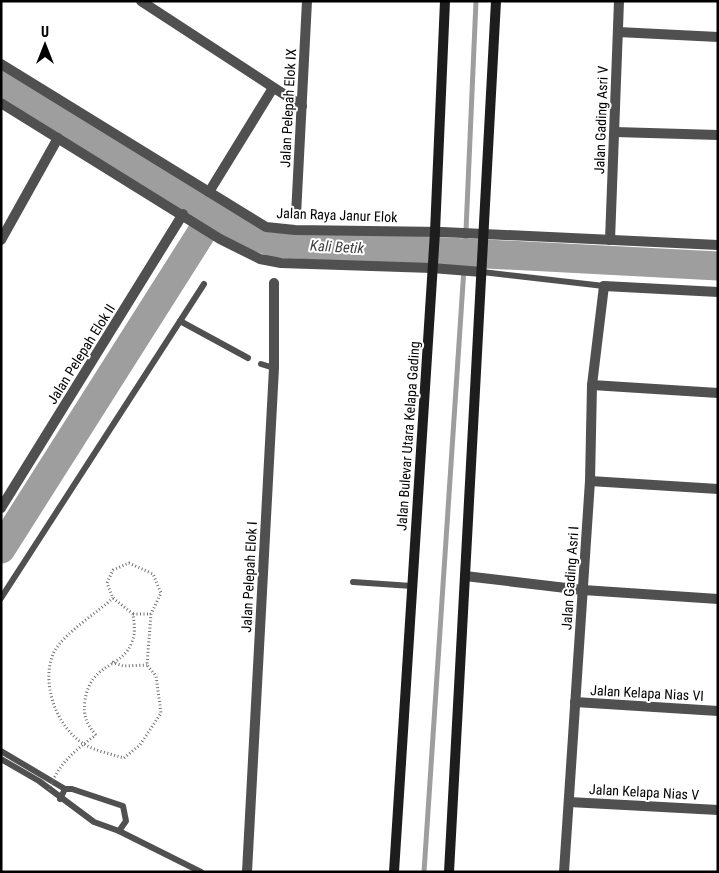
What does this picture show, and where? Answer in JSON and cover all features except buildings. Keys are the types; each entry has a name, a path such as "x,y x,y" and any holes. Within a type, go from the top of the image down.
{"main road":[{"name":"Jalan Bulevar Utara Kelapa Gading","path":"394,872 412,586 438,233 445,1"},
{"path":"450,872 479,269 496,1"}],"street":[{"path":"141,1 302,106"},
{"name":"Jalan Pelepah Elok IX","path":"296,215 307,1"},
{"name":"Jalan Gading Asri V","path":"610,240 619,1"},
{"path":"618,32 718,37"},
{"name":"Jalan Raya Janur Elok","path":"1,64 266,226 295,230 438,233 718,245"},
{"path":"209,192 273,88"},
{"path":"1,103 207,230 260,259 281,263 479,269"},
{"path":"614,132 718,135"},
{"path":"1,240 58,138"},
{"name":"Jalan Pelepah Elok II","path":"2,507 186,216"},
{"name":"Jalan Pelepah Elok I","path":"247,872 274,368 274,283"},
{"path":"604,286 718,292"},
{"name":"Jalan Gading Asri I","path":"564,872 590,481 592,385 604,286"},
{"path":"592,385 718,392"},
{"path":"590,481 718,489"},
{"path":"465,576 583,590 718,599"},
{"name":"Jalan Kelapa Nias VI","path":"575,702 718,710"},
{"name":"Jalan Kelapa Nias V","path":"569,802 718,810"}],"lane":[{"path":"479,269 604,286"},
{"path":"1,598 204,284"},
{"path":"180,322 248,358"},
{"path":"261,364 274,368"},
{"path":"353,582 412,586"},
{"path":"1,751 65,789 72,789 123,806 126,821 119,831"},
{"path":"1,759 40,782 60,799 94,822 119,831 201,872"},
{"path":"60,799 65,789"}],"path":[{"path":"113,598 93,617 76,628 54,652 50,667 49,685 51,697 68,730 84,744 124,758 140,745 161,713 156,676 147,665 151,614 161,593 153,574 129,563 113,570 107,583 113,598 133,614 151,614"},
{"path":"49,790 56,771 70,754 96,735 86,723 83,712 88,684 94,675 122,656 132,642 134,630 133,614"},
{"path":"112,662 123,666 147,665"}],"waterway":[{"path":"424,872 465,253 476,1"},
{"name":"Kali Betik","path":"1,80 243,232 275,243 718,266"},
{"path":"1,549 214,213"}]}
